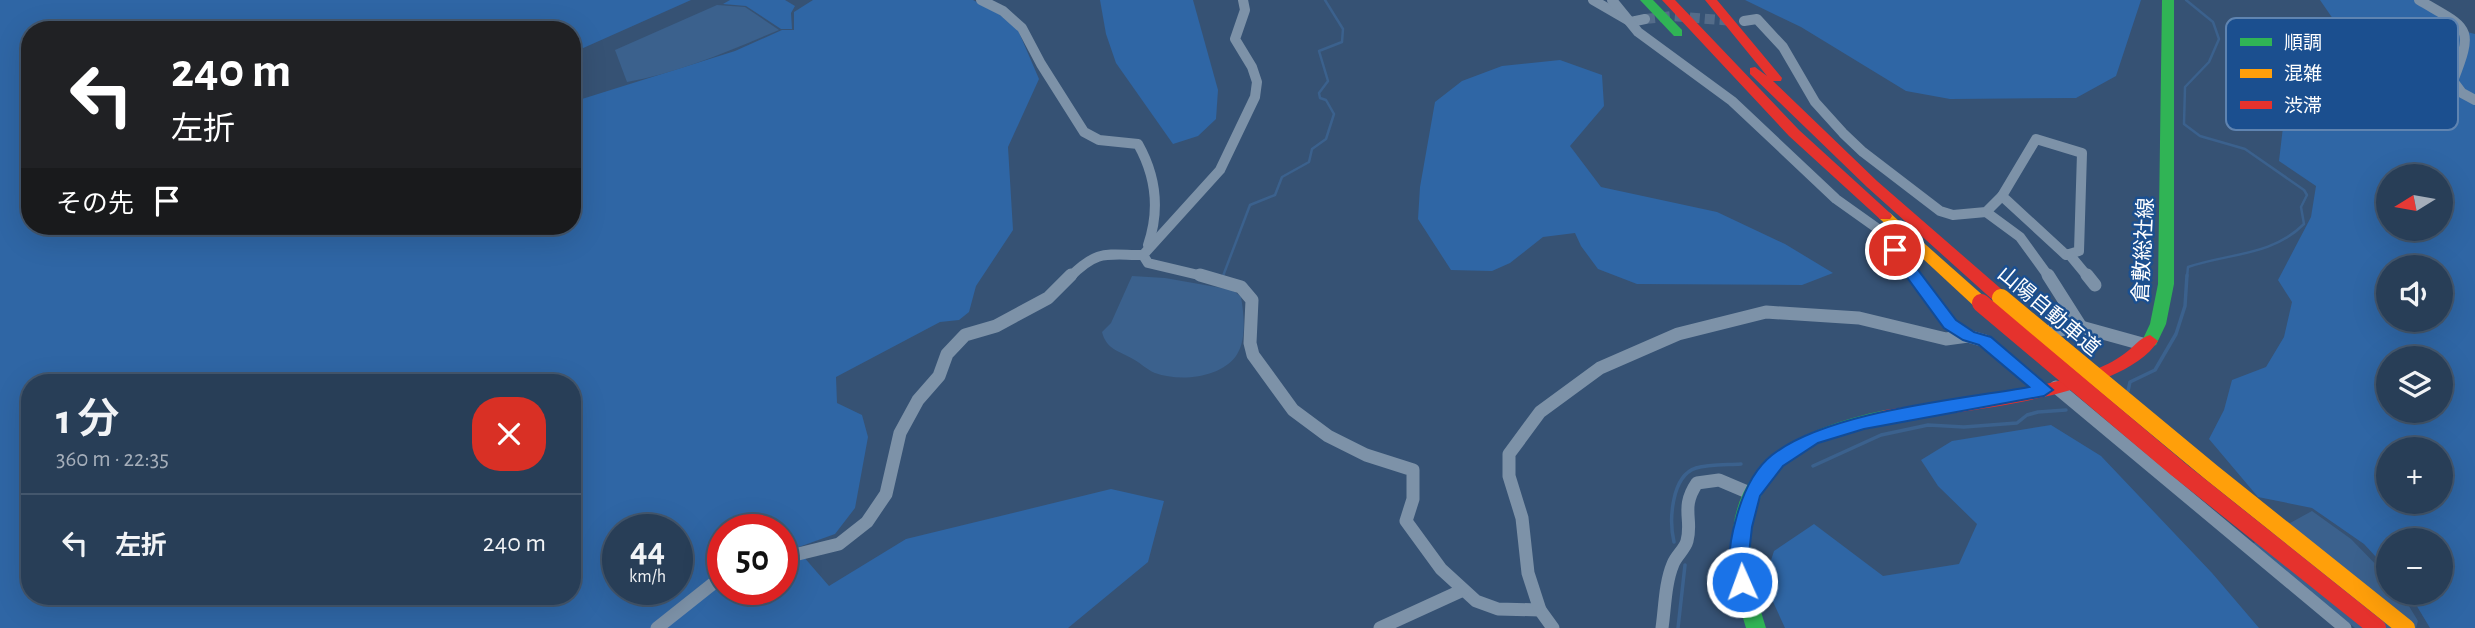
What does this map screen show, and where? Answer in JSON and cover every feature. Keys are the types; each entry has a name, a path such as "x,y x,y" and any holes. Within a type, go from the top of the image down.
{"main road":[{"path":"1646,0 1710,65 1800,149 1910,241"},
{"name":"山陽自動車道","path":"1668,0 1794,133 1910,241 2117,419 2377,628"},
{"name":"山陽自動車道","path":"1688,0 1813,129 1930,236 2211,473 2406,628"},
{"path":"1712,0 1773,75 1930,236"},
{"name":"倉敷総社線","path":"1756,628 1745,600 1738,563 1743,527 1752,494 1776,461 1812,439 1882,418 2050,389 2121,366 2146,345 2157,330 2166,284 2168,0"}],"street":[{"path":"981,0 1003,11 1022,28 1041,64 1084,132 1098,140 1138,144 1156,197 1157,209 1143,255"},
{"path":"798,554 839,544 867,522 887,494 900,433 918,400 939,376 947,354 965,335 996,326 1048,298 1087,260 1097,255 1143,255 1220,170 1255,97 1255,74 1235,39 1245,10 1243,0"},
{"path":"1593,0 1631,22 1645,19"},
{"path":"1612,0 1638,32 1732,101 1836,199 1881,231 1950,324 1968,336 1985,341 2050,389 2345,628"},
{"path":"2420,0 2448,18"},
{"path":"1744,22 1757,19 1783,47 1815,103 1871,158 1940,211 1953,215 1986,212 2002,196 2036,139 2082,153 2079,251 2066,255 2002,196"},
{"path":"2458,25 2467,35 2468,42 2458,70"},
{"path":"2458,87 2462,93 2475,100"},
{"path":"1986,212 2020,237 2081,327"},
{"path":"2070,254 2095,285"},
{"path":"1143,255 1148,263 1241,287 1252,300 1250,343 1253,355 1293,410 1328,436 1366,455 1413,470 1413,499 1406,521 1436,564 1482,606 1540,610"},
{"path":"1553,628 1540,610 1528,573 1522,518 1509,476 1509,454 1540,412 1600,368 1678,334 1766,312 1859,318 1946,339 1968,336"},
{"path":"1985,341 2081,327 2146,345"},
{"path":"1662,628 1673,562 1687,541 1686,513 1690,492 1697,483 1719,480 1752,494"},
{"path":"657,628 707,588"},
{"path":"1380,628 1463,590"}],"shaded area":[{"path":"0,0 691,0 581,49 581,21 21,21 21,235 581,235 582,99 735,51 782,30 794,30 794,12 813,0 973,0 999,14 1018,30 1039,79 1008,147 1013,230 976,286 969,312 959,320 940,322 836,377 837,403 862,415 868,437 855,508 835,534 798,547 798,514 707,514 707,605 798,605 798,550 829,586 906,539 1111,489 1164,501 1148,562 1068,628 0,628"},
{"path":"730,0 785,0 795,6 791,13 792,29 781,29 746,6 723,4"},
{"path":"1100,0 1193,0 1218,90 1216,119 1198,136 1173,144 1116,63 1106,34"},
{"path":"1745,0 2141,0 2116,76 2076,98 1950,99 1906,91 1801,27"},
{"path":"2320,0 2414,0 2441,18 2332,18"},
{"path":"717,5 745,7 779,30 685,67 627,82 615,50"},
{"path":"2458,29 2475,34 2475,628 2430,628 2416,605 2453,605 2453,528 2376,528 2376,557 2364,544 2312,508 2258,497 2209,439 2224,410 2232,380 2266,367 2284,337 2292,302 2278,280 2311,217 2316,186 2279,161 2283,130 2458,130"},
{"path":"1560,60 1602,75 1604,106 1570,146 1601,187 1717,212 1785,244 1833,273 1802,285 1637,284 1598,269 1575,233 1543,237 1510,263 1492,271 1451,270 1418,219 1420,187 1435,102 1462,81 1502,66"},
{"path":"1132,276 1165,278 1233,290 1241,297 1244,319 1242,343 1236,356 1220,369 1210,373 1176,377 1152,372 1110,346 1102,332 1111,323"},
{"path":"2051,425 2101,456 2212,573 2259,628 1785,628 1764,582 1774,551 1814,524 1883,576 1959,564 1977,524 1938,486 1921,460 1952,441"},
{"path":"2312,511 2351,539 2376,565 2376,605 2408,605 2418,621 2416,628 2355,628 2252,544"}],"waterway":[{"path":"1223,276 1250,205 1275,195 1282,177 1309,162 1312,149 1326,139 1334,114 1326,100 1320,98 1319,93 1328,81 1319,51 1342,42 1343,29 1325,0"},
{"path":"2186,0 2213,22 2219,39 2209,62 2185,87 2184,124 2200,136 2245,149 2304,190 2307,195 2301,207 2304,224 2292,234 2264,248 2188,267 2187,277"},
{"path":"2128,391 2130,382 2155,370 2176,334 2185,306 2187,275"},
{"path":"1813,466 1881,435 1928,425 1964,427 2017,423 2027,415 2038,412 2066,410"},
{"path":"1674,542 1672,511 1681,480 1696,468 1741,464"},
{"path":"1678,628 1685,565"}],"tunnel":[{"path":"1645,19 1673,16 1733,21"}],"traffic: fast":[{"path":"1646,0 1678,33"},
{"path":"2150,341 2158,324 2166,284 2168,0"},
{"path":"1756,628 1745,586 1742,540 1744,517 1761,477 1788,452 1814,438 1842,427 1885,416"}],"traffic: slow":[{"path":"1885,216 1981,303"},
{"path":"2001,298 2212,473 2406,628"}],"traffic: jam":[{"path":"1668,0 1794,133 1885,216"},
{"path":"1711,0 1776,78"},
{"path":"1755,71 1872,184 2001,298"},
{"path":"1981,303 2178,469 2377,628"},
{"path":"1885,416 1987,401 2065,385 2100,374 2129,359 2150,341"}],"route":[{"path":"1742,582 1738,563 1743,527 1752,494 1776,461 1812,439 1882,418 2044,390 1985,341 1968,336 1950,324 1895,250"}]}
